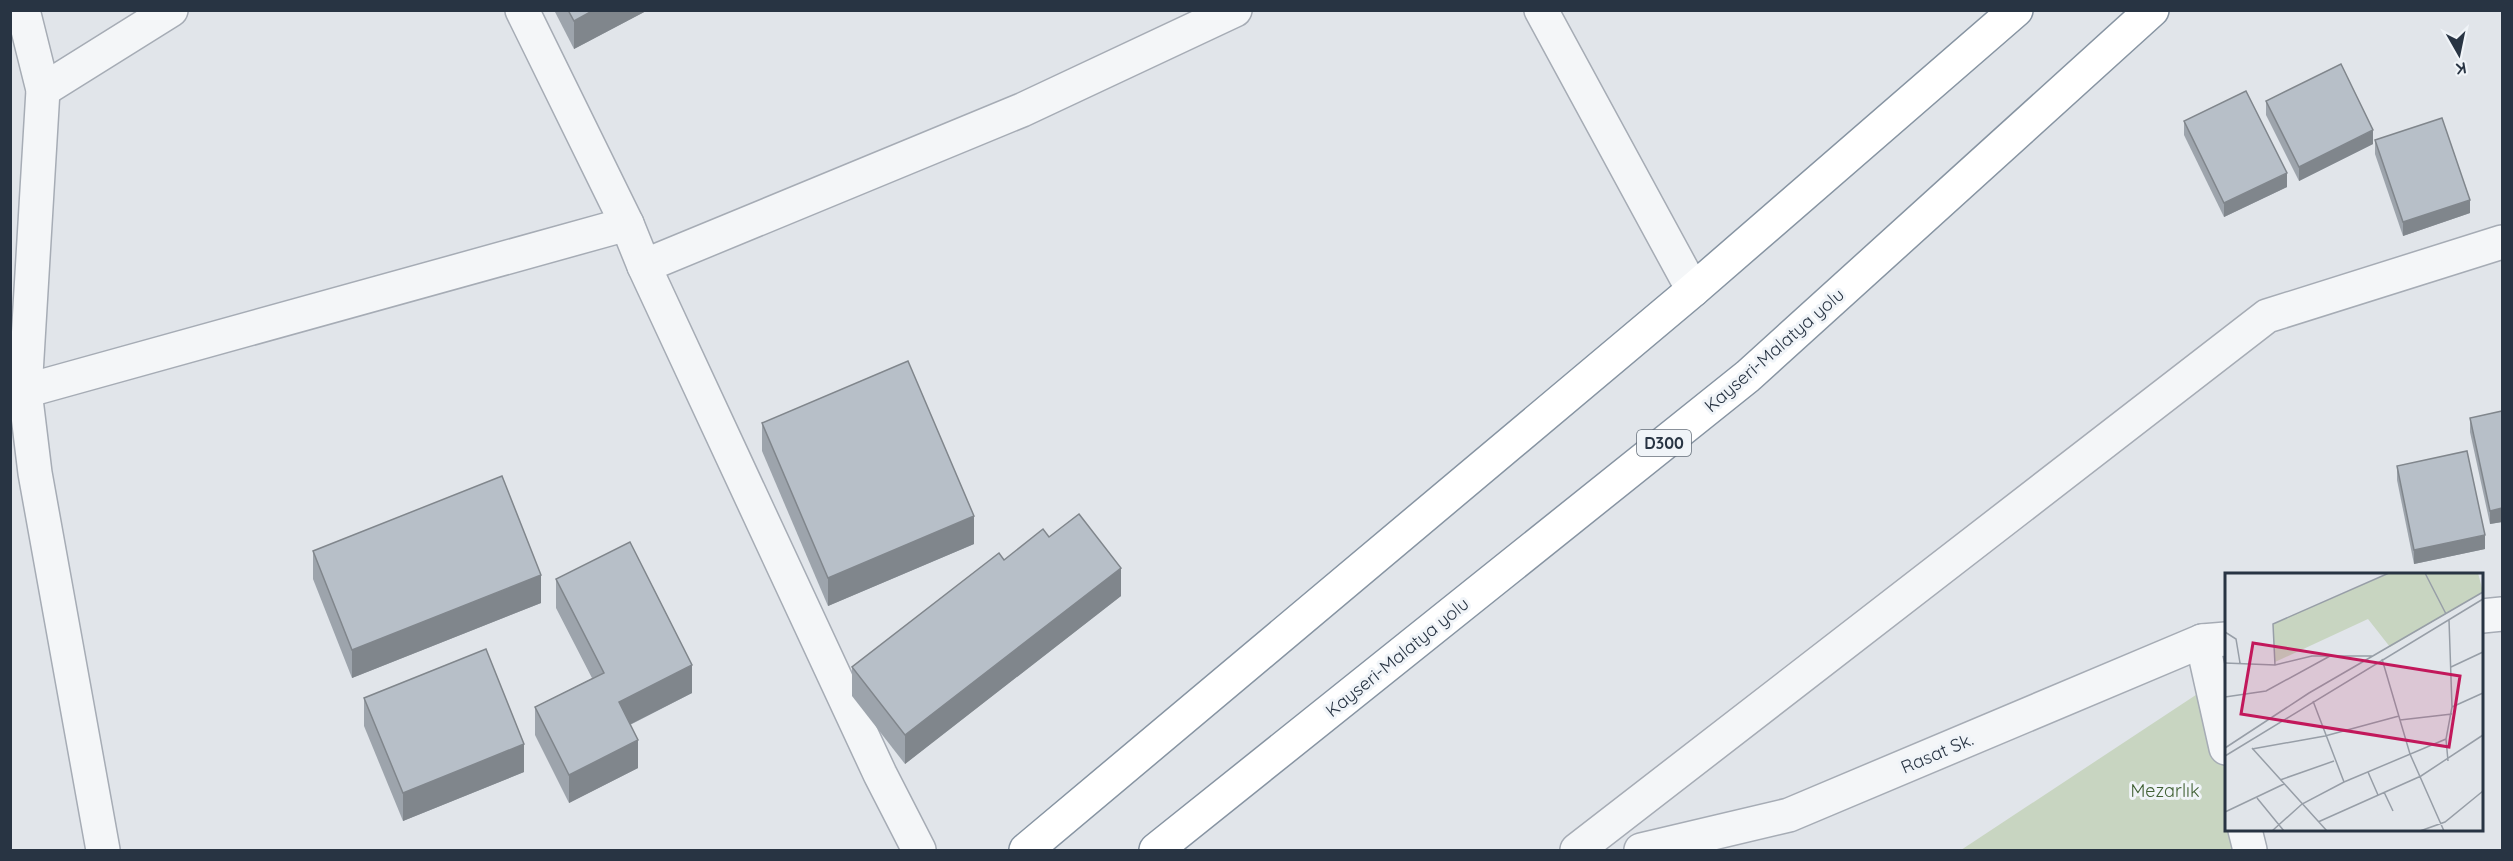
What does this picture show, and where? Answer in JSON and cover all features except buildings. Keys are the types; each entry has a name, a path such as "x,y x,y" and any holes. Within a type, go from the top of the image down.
{"highway":[{"path":"1026,850 1693,291 2016,10"},
{"name":"Kayseri-Malatya yolu","path":"1156,850 1749,376 2152,10"}],"street":[{"path":"23,10 43,90 25,391 23,481 103,850"},
{"path":"43,90 171,10"},
{"path":"522,10 627,224 644,266 875,764 919,850"},
{"path":"644,266 1022,110 1234,10"},
{"path":"1541,10 1693,291"},
{"path":"25,391 627,224"},
{"path":"1577,850 2267,316 2502,242"},
{"path":"2483,616 2502,614"},
{"path":"2214,640 2225,739"},
{"name":"Rasat Sk.","path":"1641,850 1789,815 2214,640"},
{"path":"2245,831 2250,850"}],"green space":[{"name":"Mezarlık","path":"2214,683 2225,734 2225,831 2247,831 2252,850 1961,850"}]}
